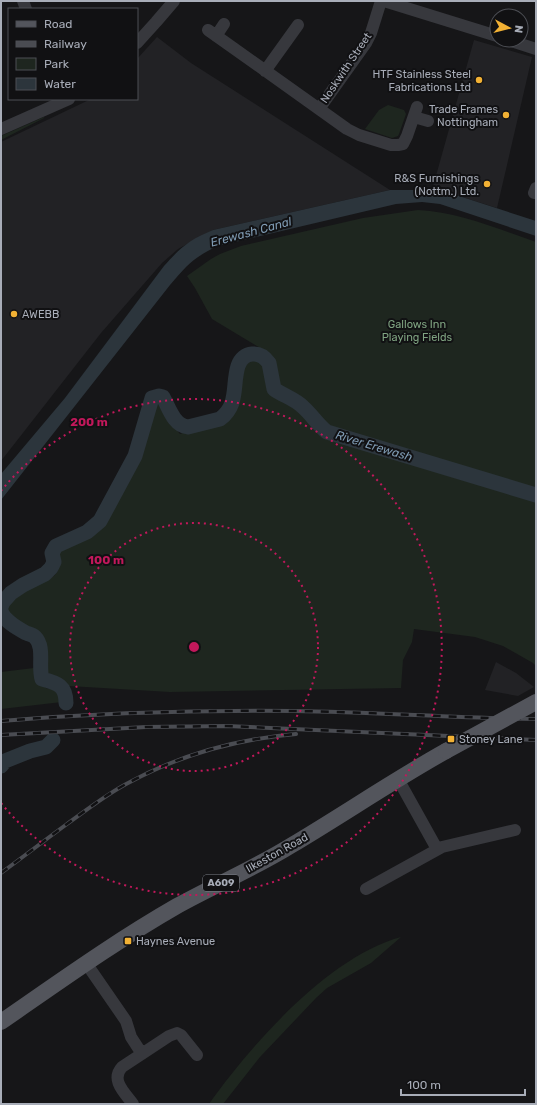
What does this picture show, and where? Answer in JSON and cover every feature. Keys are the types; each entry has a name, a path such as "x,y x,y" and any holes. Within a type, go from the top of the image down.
{"main road":[{"name":"Ilkeston Road","path":"1,1022 102,952 179,906 292,846 446,750 536,702"}],"street":[{"path":"138,42 174,1"},
{"path":"383,1 489,34"},
{"name":"Noskwith Street","path":"383,1 366,43 319,110 359,135 394,145 400,145 405,141 415,112 428,121"},
{"path":"224,24 212,33 319,110"},
{"path":"265,71 290,46 298,25"},
{"path":"1,129 67,100"},
{"path":"398,779 437,849"},
{"path":"366,889 437,849 515,830"},
{"path":"86,963 126,1021 133,1041 142,1054"},
{"path":"133,1104 119,1084 117,1075 122,1067 169,1036 177,1034 183,1037 196,1050"}],"shaded area":[{"path":"157,37 191,63 390,190 213,230 178,249 162,263 101,333 1,461 1,142 89,100 138,100 138,58"},
{"path":"474,40 489,44 489,48 501,48 532,57 497,208 456,195 432,190"},
{"path":"496,662 516,673 534,687 518,696 485,690"}],"green space":[{"path":"388,105 404,110 406,114 398,136 392,138 365,129 379,110"},
{"path":"44,118 1,140 1,136"},
{"name":"Gallows Inn Playing Fields","path":"418,210 433,211 463,218 536,242 536,491 325,427 301,402 276,385 273,376 272,359 267,352 212,319 187,276 220,254 241,246 363,218"},
{"path":"247,358 260,362 263,366 270,392 300,409 314,430 320,435 465,481 499,488 536,500 536,666 503,646 475,637 414,629 412,642 403,660 401,688 170,692 69,686 63,681 45,676 42,672 44,642 33,632 12,620 5,610 6,603 29,584 51,578 55,575 59,564 58,550 89,536 106,519 136,459 152,407 156,401 158,399 162,402 174,427 180,434 200,426 225,422 236,402 241,367"},
{"path":"34,668 42,684 46,688 62,693 62,702 1,709 1,672"},
{"path":"401,937 371,963 327,988 260,1057 223,1104 209,1104 247,1055 269,1030 320,983 346,963 374,947"}],"water":[{"name":"Erewash Canal","path":"390,190 432,190 456,195 536,221 536,236 440,204 422,202 396,204 218,246 191,262 181,272 1,500 1,474 65,398 164,266 186,245 213,230"}],"waterway":[{"name":"River Erewash","path":"1,607 3,602 11,593 45,574 51,568 54,562 52,553 56,546 87,532 100,521 135,456 152,398 159,396 163,397 172,416 183,426 188,427 220,419 230,407 234,394 236,373 240,361 244,357 252,354 261,356 269,363 274,389 300,404 327,432 536,495"},
{"name":"River Erewash","path":"1,611 11,624 34,636 38,641 41,651 42,679 60,686 66,697 66,703"},
{"name":"River Erewash","path":"1,766 5,761 30,751 46,747 53,740"}],"railway":[{"path":"1,721 110,714 257,711 536,719"},
{"path":"1,735 146,727 227,726 536,740"},
{"path":"1,873 106,796 150,772 170,763 211,749 274,736 296,734"}],"place":[{"name":"HTF Stainless Steel Fabrications Ltd","path":"479,80"},
{"name":"Trade Frames Nottingham","path":"506,115"},
{"name":"R&S Furnishings (Nottm.) Ltd.","path":"487,184"},
{"name":"AWEBB","path":"14,314"},
{"name":"Stoney Lane","path":"451,739"},
{"name":"Haynes Avenue","path":"128,941"}]}
